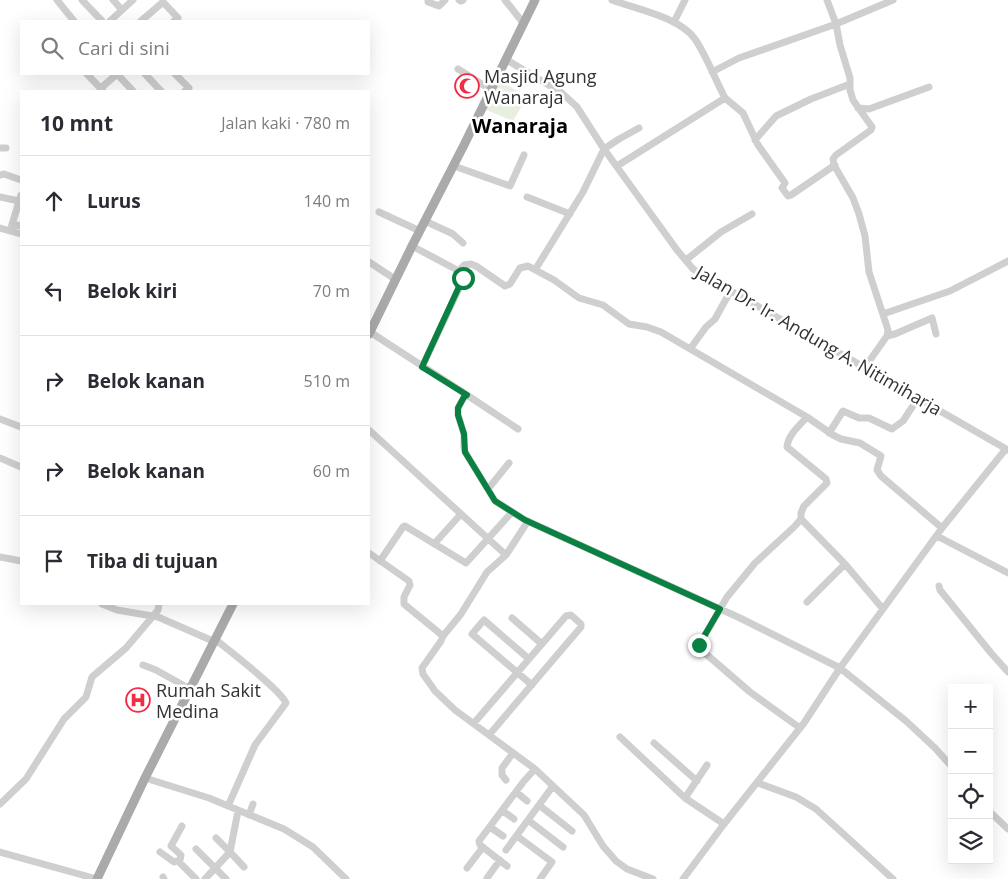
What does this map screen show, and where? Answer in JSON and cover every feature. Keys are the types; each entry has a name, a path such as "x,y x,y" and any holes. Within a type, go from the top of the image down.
{"main road":[{"path":"370,331 507,60 535,0"},
{"path":"97,879 145,778 233,605"}],"street":[{"path":"82,0 101,20"},
{"path":"113,0 122,10"},
{"path":"111,20 133,0"},
{"path":"428,0 428,2 438,6 445,0"},
{"path":"459,0 461,2 463,0"},
{"path":"505,0 524,24"},
{"path":"612,0 627,2 674,22 682,26 694,38 725,98 743,113 755,140 785,184 782,188 790,196 834,165"},
{"path":"674,22 685,0"},
{"path":"827,0 836,24 850,78 852,95 858,108 872,127 871,130 833,159 834,165 853,198 859,214 865,236 869,272 888,330 887,336 865,368"},
{"path":"712,72 739,58 836,24 893,0"},
{"path":"142,20 162,1 178,18 175,20"},
{"path":"58,2 68,20"},
{"path":"58,2 73,20"},
{"name":"Jalan Dr. Ir. Andung A. Nitimiharja","path":"507,60 553,87 577,107 604,149 693,269 1007,450"},
{"path":"458,69 491,90"},
{"path":"88,75 102,90 116,75"},
{"path":"118,75 132,90"},
{"path":"146,75 160,90"},
{"path":"176,75 189,90"},
{"path":"755,140 776,116 850,84"},
{"path":"858,108 869,109 929,87"},
{"path":"617,166 725,98"},
{"path":"535,270 583,192 604,149 639,128"},
{"path":"454,166 510,186 524,156"},
{"path":"0,176 4,174 20,180"},
{"path":"0,197 20,198 11,227"},
{"path":"527,197 570,214"},
{"path":"380,212 420,231"},
{"path":"686,260 721,232 752,214"},
{"path":"425,221 453,234 463,243"},
{"path":"0,228 20,226"},
{"path":"11,227 20,233"},
{"path":"412,246 459,271 463,276 463,280 422,367"},
{"path":"883,314 950,290 1008,262"},
{"path":"370,263 395,279"},
{"path":"459,271 464,265 471,264 507,286 522,266 528,266 554,280 579,298 603,305 629,324 653,329 807,417 829,433 841,439 860,443 881,455 877,470 881,476 942,528"},
{"path":"690,349 706,327 714,321 731,290"},
{"path":"887,336 932,318 936,334"},
{"path":"370,334 518,429"},
{"path":"467,395 458,408 458,415 464,434 464,447 495,501 528,521 720,609 840,668 906,721 948,763"},
{"path":"829,433 842,411 859,418 869,418 890,428 895,428 903,421 918,398"},
{"path":"807,417 793,433 787,447 827,481 804,506 801,519 845,564 883,609"},
{"path":"0,419 20,427"},
{"path":"370,431 506,554"},
{"path":"683,879 800,728 840,668 942,528 1007,450"},
{"path":"0,458 20,467"},
{"path":"488,489 509,463"},
{"path":"380,561 403,527 406,526 466,563 512,512"},
{"path":"434,544 461,514"},
{"path":"800,728 753,694 699,648 727,597 741,579 801,519"},
{"path":"528,521 506,554 487,572 461,614 422,666 422,672 435,691 449,705 535,769 584,815 603,846 616,861 627,869 653,879"},
{"path":"936,536 1008,573"},
{"path":"370,554 410,582 404,597 406,606 443,636"},
{"path":"0,557 20,562"},
{"path":"807,602 845,564"},
{"path":"939,586 940,590 978,638 1008,672"},
{"path":"104,605 117,610 154,616 214,640 284,698 286,703 255,745 228,806"},
{"path":"0,804 26,779 67,716 86,697 92,678 126,648 154,616 159,605"},
{"path":"474,723 569,615 581,624 581,627 489,734"},
{"path":"512,618 542,644"},
{"path":"530,659 484,620 472,634 532,685"},
{"path":"144,665 190,689"},
{"path":"620,737 686,798 724,824"},
{"path":"654,743 697,781"},
{"path":"506,780 502,775 502,768 513,753"},
{"path":"686,798 707,765"},
{"path":"507,866 480,846 479,841 535,769"},
{"path":"145,778 209,798 284,829 303,840 324,856 346,879"},
{"path":"758,783 796,797 816,809 893,879"},
{"path":"506,850 553,786"},
{"path":"516,792 527,801"},
{"path":"249,815 253,804"},
{"path":"539,805 572,831"},
{"path":"204,879 230,852 238,810"},
{"path":"503,810 514,819"},
{"path":"993,815 1008,829"},
{"path":"528,820 563,847"},
{"path":"178,862 181,855 171,846 182,826"},
{"path":"490,827 503,836"},
{"path":"517,836 552,862 540,879"},
{"path":"216,838 244,867"},
{"path":"467,868 483,847"},
{"path":"196,849 226,879"},
{"path":"0,852 97,879"},
{"path":"160,852 174,862 178,862 196,879"},
{"path":"487,878 500,860"}],"green space":[{"path":"499,80 527,97 513,121 484,109"}],"place":[{"name":"Masjid Agung Wanaraja","path":"467,86"},
{"name":"Rumah Sakit Medina","path":"138,700"}],"district":[{"name":"Wanaraja","path":"520,125"}],"route":[{"path":"463,278 422,367 467,395 458,408 458,415 464,434 465,452 478,470 493,499 525,520 720,609 699,645"}]}
